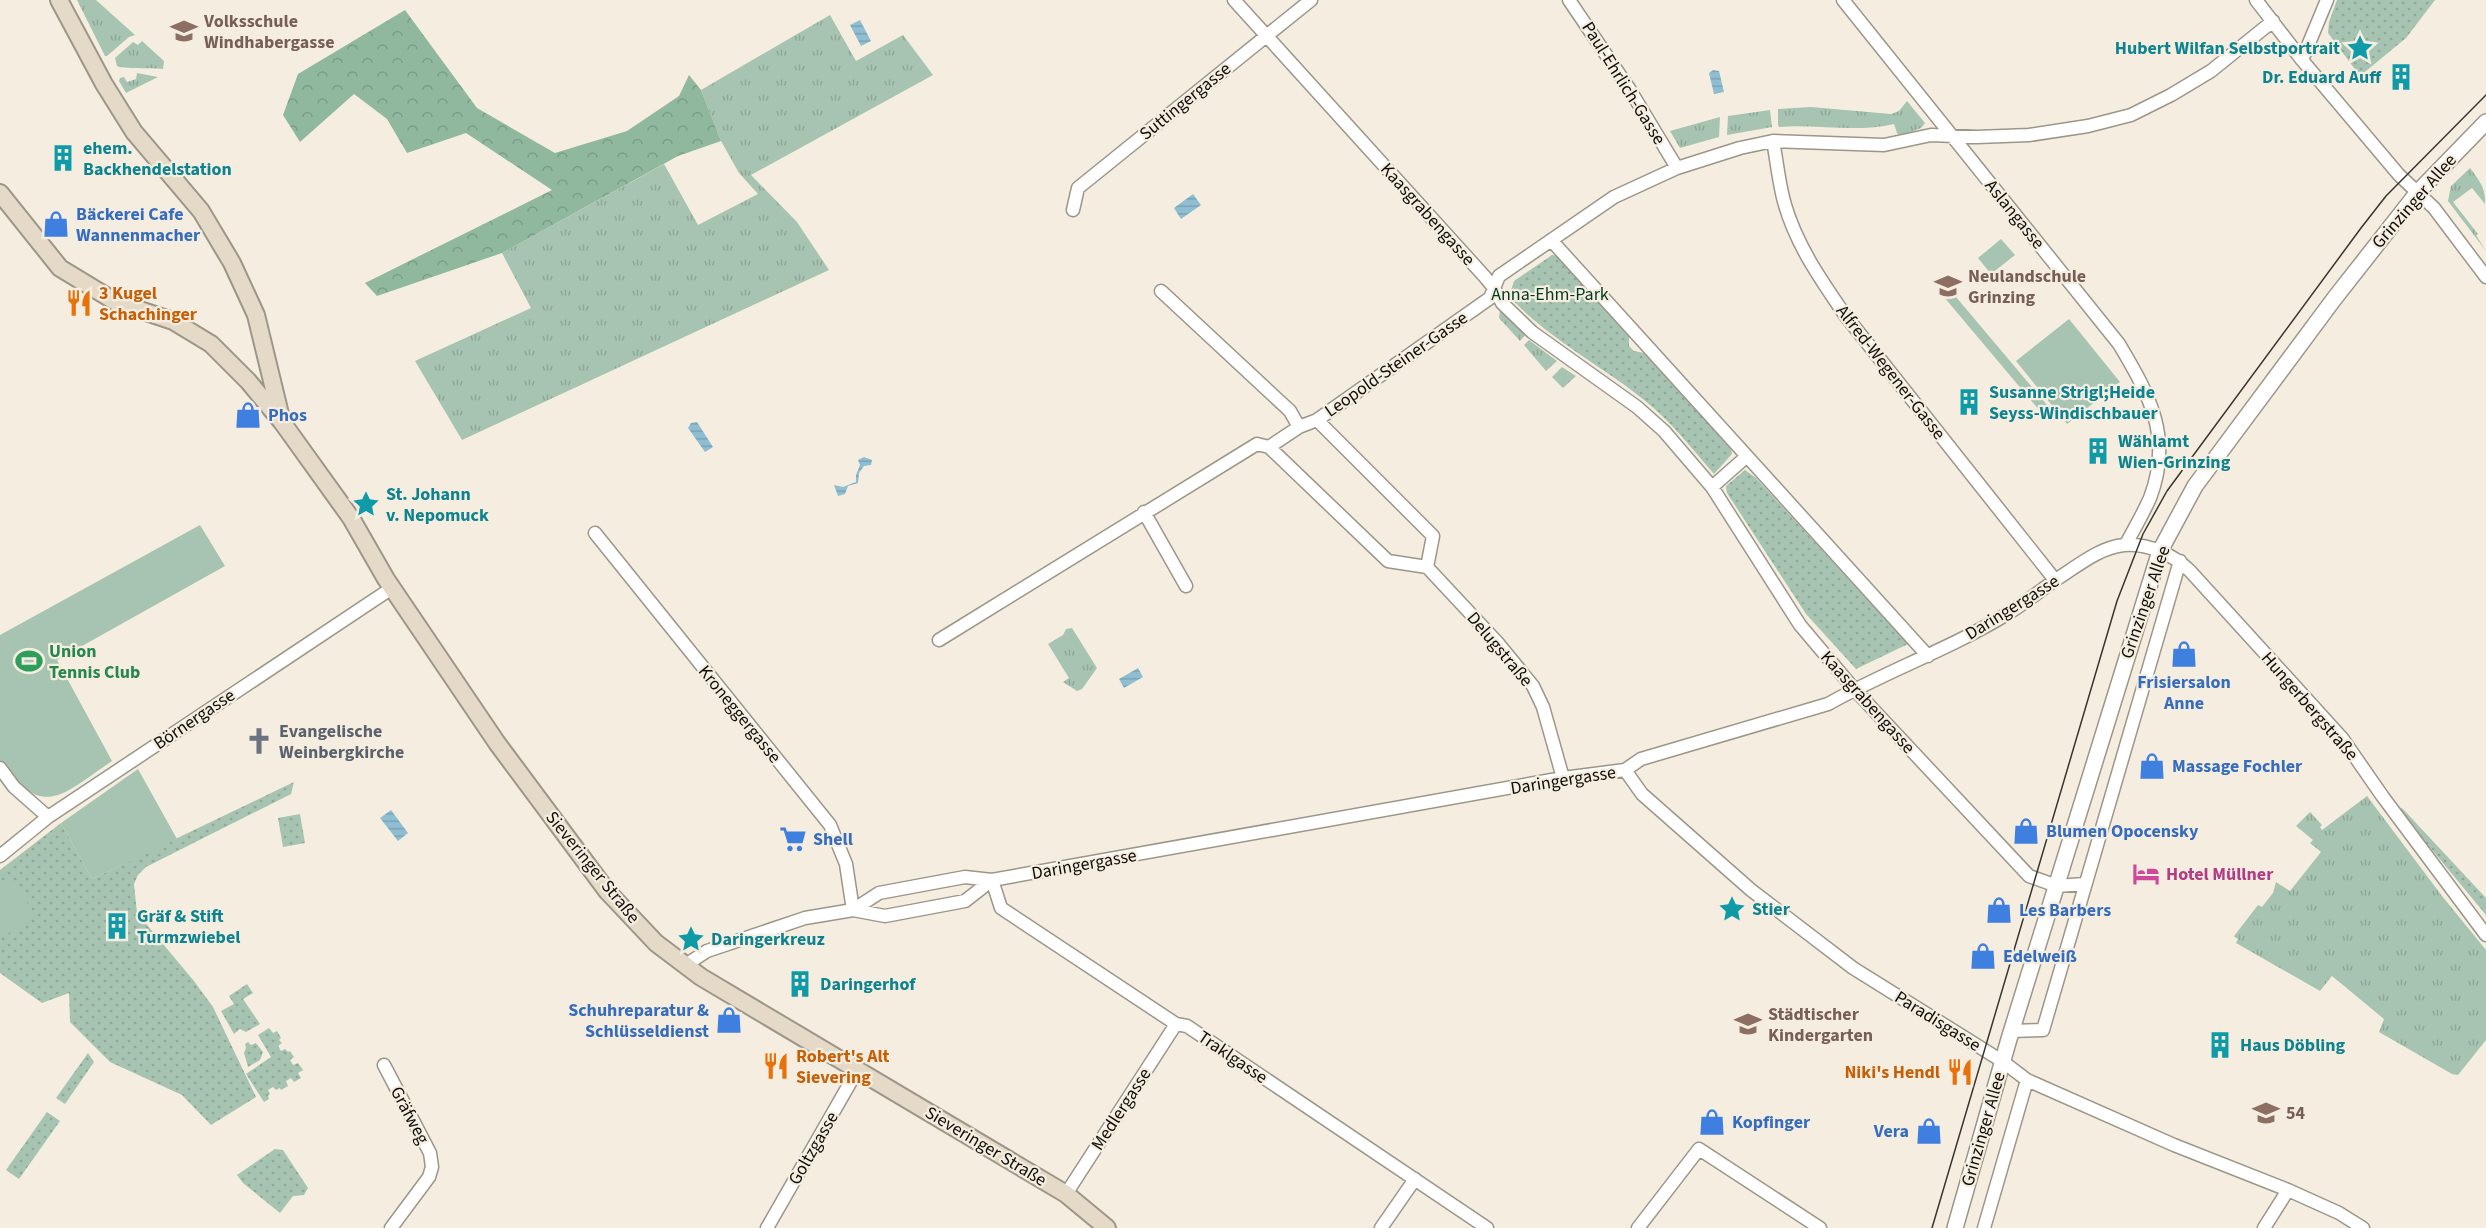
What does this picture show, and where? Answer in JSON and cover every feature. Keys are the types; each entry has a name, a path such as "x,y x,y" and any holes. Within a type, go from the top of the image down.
{"main road":[{"path":"59,0 104,84 134,132 201,212 232,263 256,315 282,422"},
{"name":"Sieveringer Straße","path":"0,193 60,268 116,302 173,321 211,344 248,381 282,422 351,518 392,588 497,743 607,891 656,943 684,966 1066,1194 1107,1228"},
{"path":"248,381 269,368"}],"street":[{"name":"Kaasgrabengasse","path":"1234,0 1494,288 1502,303 1532,332 1637,407 1664,431 1713,487 1800,625 1854,689 2029,876 2057,886"},
{"name":"Suttingergasse","path":"1074,210 1078,188 1311,0"},
{"name":"Paul-Ehrlich-Gasse","path":"1569,0 1630,90 1677,168"},
{"name":"Aslangasse","path":"1843,0 2119,344 2136,372 2157,421 2160,459 2150,498 2126,544"},
{"path":"2256,0 2302,60 2403,179 2434,208 2486,277"},
{"path":"2302,60 2327,0"},
{"name":"Leopold-Steiner-Gasse","path":"939,640 1257,444 1269,447 1299,427 1317,420 1490,298 1499,276 1614,197 1677,168 1740,148 1773,141 1884,145 1931,135 2029,135 2088,126 2131,115 2211,71 2273,21"},
{"name":"Grinzinger Allee","path":"1955,1228 2002,1061 2160,551 2195,486 2334,299 2418,192 2486,122"},
{"name":"Alfred-Wegener-Gasse","path":"1773,141 1785,204 1801,247 1820,279 1845,315 2055,580"},
{"path":"1551,240 1928,656"},
{"path":"1161,291 1290,411 1299,427"},
{"path":"1269,447 1388,561 1427,567 1433,536 1317,420"},
{"path":"1713,487 1746,457"},
{"path":"1144,512 1186,586"},
{"name":"Kroneggergasse","path":"595,533 830,825 846,864 853,910"},
{"path":"2126,544 2160,551"},
{"name":"Daringergasse","path":"853,910 879,893 966,877 992,880 1563,778 1625,770 1641,759 1828,705 1854,689 1928,656 2007,614 2090,557 2126,544"},
{"name":"Hungerbergstraße","path":"2160,551 2180,561 2342,738 2486,935"},
{"name":"Grinzinger Allee","path":"2012,1030 2043,1030 2180,561"},
{"name":"Delugstraße","path":"1427,567 1497,642 1533,686 1548,720 1563,778"},
{"name":"Börnergasse","path":"0,856 48,817 392,588"},
{"path":"0,768 14,787 48,817"},
{"name":"Paradisgasse","path":"1625,770 1642,794 1751,890 1853,968 2002,1061 2027,1080 2174,1145 2288,1190 2339,1213 2363,1228"},
{"name":"Daringergasse","path":"684,966 707,951 805,918 853,910 885,916 966,901 992,880"},
{"name":"Traklgasse","path":"992,880 1002,908 1176,1024 1187,1026 1487,1228"},
{"path":"2057,886 2084,884"},
{"name":"Medlergasse","path":"1066,1194 1176,1024"},
{"name":"Gräfweg","path":"384,1065 430,1153 432,1167 424,1185 391,1228"},
{"name":"Goltzgasse","path":"767,1228 858,1069"},
{"name":"Grinzinger Allee","path":"1984,1228 2027,1080"},
{"path":"1638,1228 1699,1149 1820,1228"},
{"path":"1381,1228 1415,1179"},
{"path":"2265,1228 2288,1190"}],"green space":[{"path":"77,0 96,0 135,35 129,37 105,56"},
{"path":"2337,0 2435,0 2406,38 2360,76 2328,33 2329,22"},
{"path":"405,10 477,108 555,153 627,131 679,96 689,75 701,90 721,141 678,156 502,253 377,296 365,283 552,190 466,133 407,153 387,119 354,94 300,142 283,115 298,74"},
{"path":"830,15 856,61 903,35 933,75 751,175 797,222 829,270 462,440 415,361 531,308 502,253 664,164 698,225 758,194 739,173 721,141 701,90"},
{"path":"142,41 164,61 163,69 117,66 115,58 133,42 138,45"},
{"path":"137,73 158,77 126,93 119,81 120,78 124,77 127,82 136,79"},
{"path":"1907,101 1925,123 1921,128 1901,136 1897,133 1894,124 1866,128 1779,127 1778,125 1778,109 1811,107 1891,114 1899,111"},
{"path":"1770,110 1772,127 1727,135 1728,116"},
{"path":"1720,117 1719,137 1680,148 1670,131"},
{"path":"2470,168 2483,189 2485,204 2472,188 2453,202 2478,234 2476,235 2486,251 2448,201 2451,186"},
{"path":"2001,239 2015,255 1991,274 1978,258"},
{"name":"Anna-Ehm-Park","path":"1552,255 1557,256 1629,336 1629,346 1634,351 1644,353 1731,449 1732,454 1714,474 1654,408 1540,325 1509,296 1514,281"},
{"path":"1951,291 2052,411 2045,417 1944,297"},
{"path":"1500,310 1525,335 1520,341 1499,318"},
{"path":"2069,319 2120,382 2067,424 2016,361"},
{"path":"1529,340 1557,361 1546,371 1524,345"},
{"path":"1562,367 1576,376 1563,388 1552,377"},
{"path":"1745,470 1756,478 1908,644 1856,669 1806,614 1727,493 1726,486"},
{"name":"Union Tennis Club","path":"200,525 225,566 57,660 112,761 66,792 53,796 41,796 28,791 0,760 0,635"},
{"path":"1072,628 1097,668 1082,689 1077,691 1063,682 1069,678 1048,644 1063,635 1066,629"},
{"path":"138,769 177,839 92,879 61,823"},
{"path":"294,782 291,794 146,867 138,875 134,884 137,913 213,1007 256,1097 211,1125 182,1095 110,1062 70,1022 69,993 42,1003 0,973 0,870 61,823 92,879"},
{"path":"2367,796 2486,950 2486,1040 2458,1075 2452,1074 2379,1032 2384,1019 2332,976 2320,991 2236,943 2238,939 2234,936 2258,905 2262,907 2273,893 2276,882 2290,891 2321,852 2310,843 2313,840 2296,826 2310,812 2322,825 2320,827 2322,830"},
{"path":"2402,808 2486,898 2486,915 2399,810"},
{"path":"300,814 305,843 283,847 278,818"},
{"path":"12,878 35,915 0,939 0,887"},
{"path":"247,984 253,993 243,999 260,1024 246,1032 240,1029 234,1034 221,1011 234,1004 229,996"},
{"path":"269,1028 273,1033 277,1031 281,1038 279,1040 282,1043 278,1046 281,1051 285,1049 290,1051 294,1057 290,1060 293,1065 298,1063 303,1070 298,1073 301,1078 294,1082 291,1078 286,1081 288,1086 281,1090 273,1087 268,1090 269,1099 264,1102 246,1074 271,1057 258,1035"},
{"path":"248,1042 251,1045 256,1043 263,1052 260,1060 248,1067 244,1053 245,1044"},
{"path":"88,1053 94,1062 65,1104 56,1098"},
{"path":"47,1112 60,1121 19,1179 6,1170"},
{"path":"275,1149 283,1150 308,1188 304,1195 293,1196 280,1213 243,1183 237,1175"}],"water":[{"path":"860,20 871,41 861,46 850,25"},
{"path":"1713,70 1719,71 1724,92 1714,94 1709,73"},
{"path":"1193,194 1201,205 1181,219 1174,208"},
{"path":"697,422 713,447 705,452 688,428 691,423"},
{"path":"864,457 872,460 871,465 864,466 859,473 858,483 848,486 845,494 838,496 834,485 843,487 856,482 860,465 858,460"},
{"path":"1138,668 1143,677 1124,688 1119,679"},
{"path":"391,810 408,833 398,841 380,818"}],"tram line":[{"path":"1932,1228 2117,601 2143,534 2167,491 2386,196 2486,95"}],"place":[{"name":"Volksschule Windhabergasse","path":"184,31"},
{"name":"Hubert Wilfan Selbstportrait","path":"2360,48"},
{"name":"Dr. Eduard Auff","path":"2401,77"},
{"name":"ehem. Backhendelstation","path":"63,158"},
{"name":"Bäckerei Cafe Wannenmacher","path":"56,224"},
{"name":"Neulandschule Grinzing","path":"1948,286"},
{"name":"3 Kugel Schachinger","path":"79,303"},
{"name":"Susanne Strigl;Heide Seyss-Windischbauer","path":"1969,402"},
{"name":"Phos","path":"248,415"},
{"name":"Wählamt Wien-Grinzing","path":"2098,451"},
{"name":"St. Johann v. Nepomuck","path":"366,504"},
{"name":"Frisiersalon Anne","path":"2184,654"},
{"name":"Union Tennis Club","path":"29,661"},
{"name":"Evangelische Weinbergkirche","path":"259,741"},
{"name":"Massage Fochler","path":"2152,766"},
{"name":"Blumen Opocensky","path":"2026,831"},
{"name":"Shell","path":"793,839"},
{"name":"Hotel Müllner","path":"2146,874"},
{"name":"Stier","path":"1732,909"},
{"name":"Les Barbers","path":"1999,910"},
{"name":"Gräf & Stift Turmzwiebel","path":"117,926"},
{"name":"Daringerkreuz","path":"691,939"},
{"name":"Edelweiß","path":"1983,956"},
{"name":"Daringerhof","path":"800,984"},
{"name":"Schuhreparatur & Schlüsseldienst","path":"729,1020"},
{"name":"Städtischer Kindergarten","path":"1748,1024"},
{"name":"Haus Döbling","path":"2220,1045"},
{"name":"Robert's Alt Sievering","path":"776,1066"},
{"name":"Niki's Hendl","path":"1960,1072"},
{"name":"54","path":"2266,1113"},
{"name":"Kopfinger","path":"1712,1122"},
{"name":"Vera","path":"1929,1131"}]}
